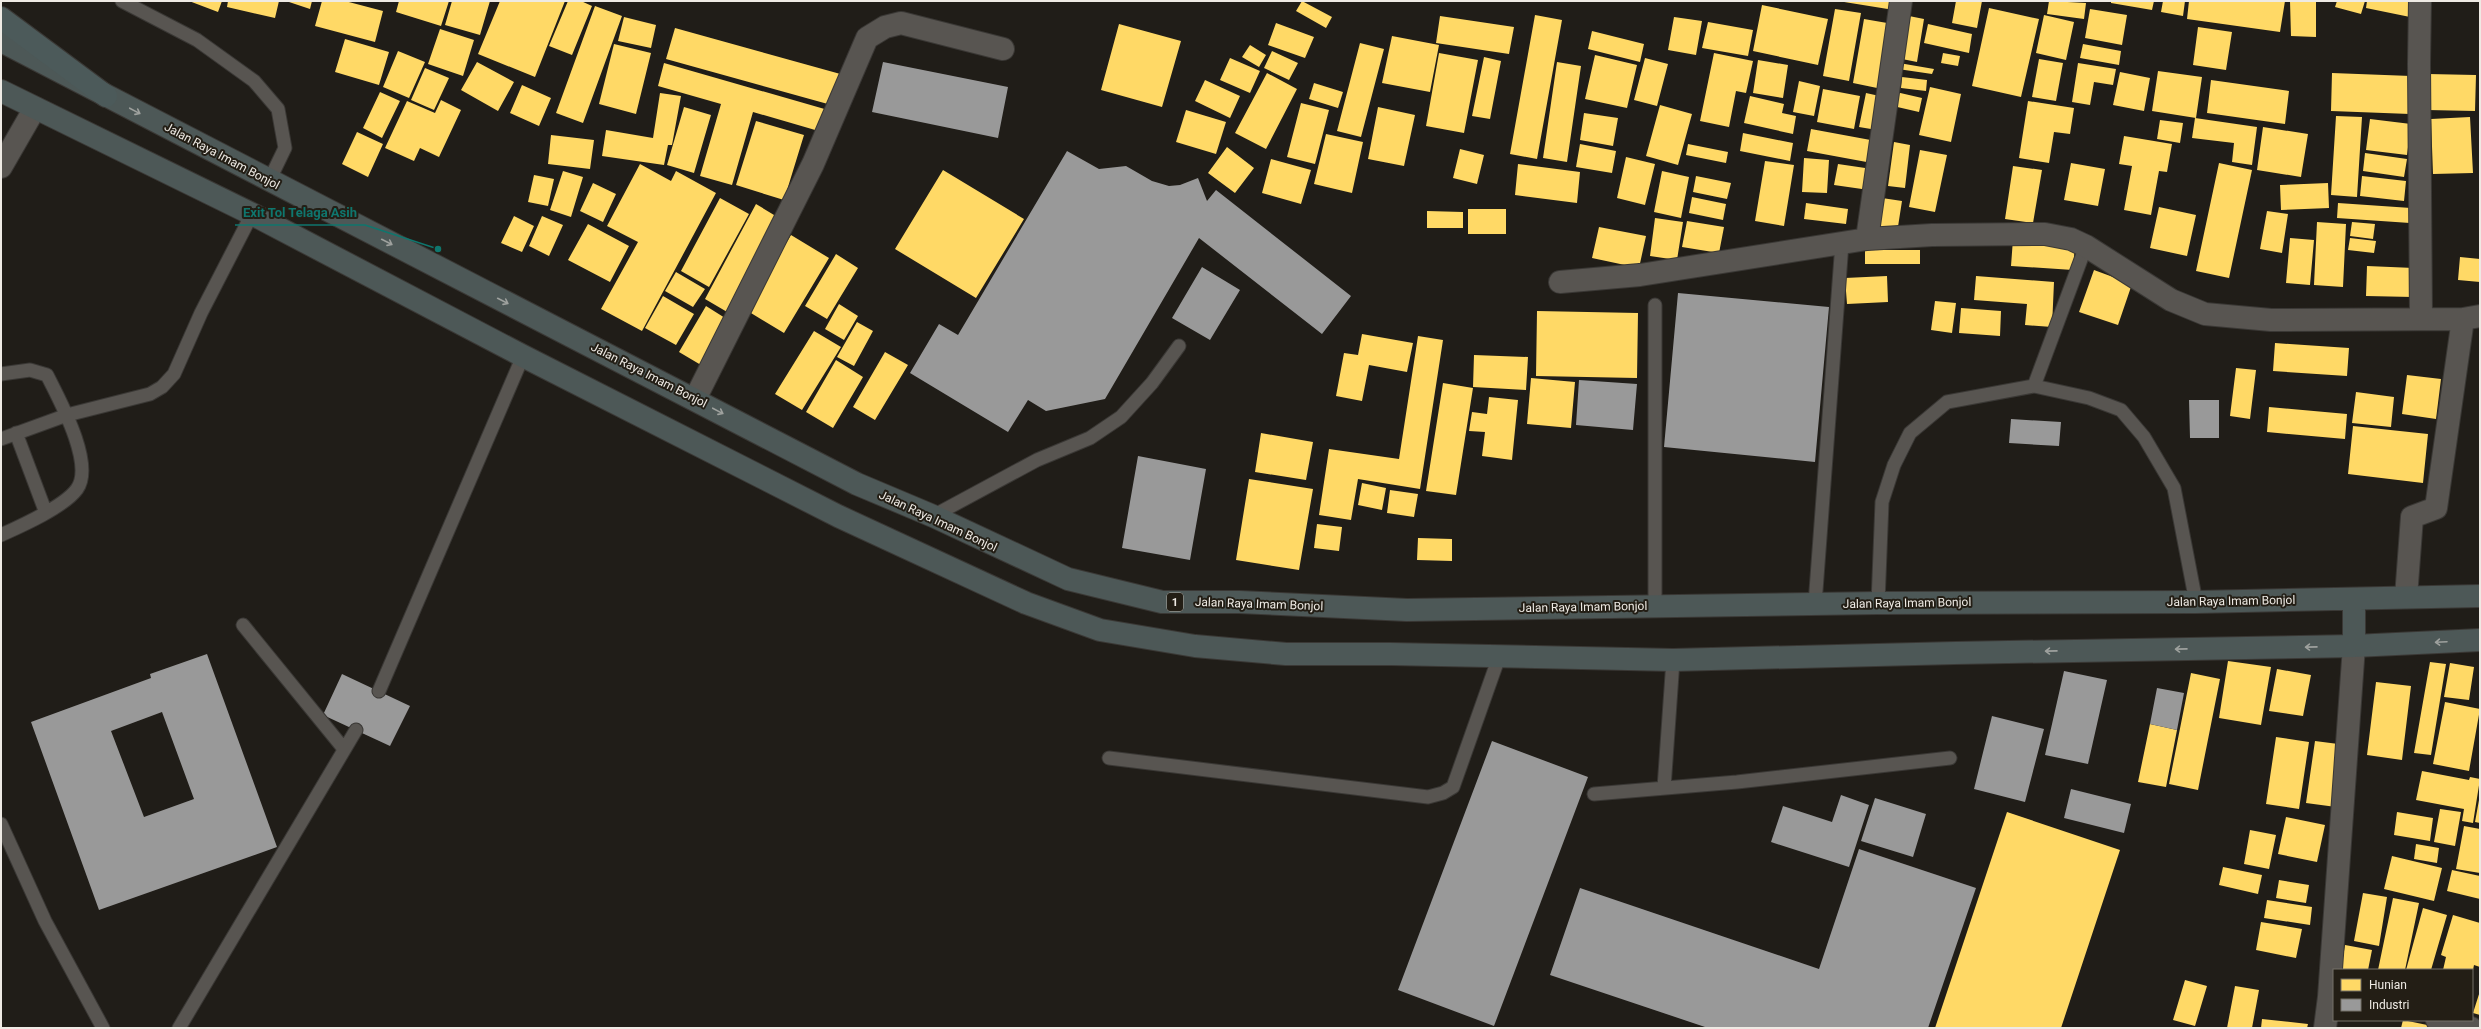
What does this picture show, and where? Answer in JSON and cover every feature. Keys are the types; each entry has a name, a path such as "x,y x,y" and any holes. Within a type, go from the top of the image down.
{"highway":[{"path":"1,18 106,96"},
{"name":"Jalan Raya Imam Bonjol","path":"1,41 857,484 933,516 1068,579 1162,602 1238,602 1407,610 1878,603 2354,600 2406,597 2480,596"},
{"path":"1,90 252,214 523,356 838,516 1026,603 1100,630 1195,646 1286,654 1391,654 1673,660 1955,653 2354,646 2480,640"},
{"path":"2354,600 2354,646"}],"street":[{"path":"1867,239 1901,1"},
{"path":"2420,1 2418,64 2421,318"},
{"path":"695,399 813,164 867,38 885,27 901,23 1003,49"},
{"path":"1,167 35,108"},
{"path":"1560,282 1640,275 1867,239 1932,235 2045,234 2071,239 2086,246 2171,300 2205,314 2271,320 2471,318 2436,508 2412,517 2406,597"},
{"path":"2334,969 2354,646"},
{"path":"2325,1028 2332,998 2333,982"},
{"path":"2442,1021 2471,1028"}],"lane":[{"path":"122,1 197,40 254,81 278,109 285,148 269,181"},
{"path":"1,439 67,415 150,394 162,387 174,374 201,313 252,214"},
{"path":"1815,604 1842,243"},
{"path":"2034,386 2086,246"},
{"path":"1655,306 1655,606"},
{"path":"933,516 1037,460 1090,438 1121,417 1152,383 1178,346"},
{"path":"379,691 523,356"},
{"path":"1,374 30,370 47,374 67,415 83,465 77,489 46,513 1,535"},
{"path":"1878,603 1882,502 1894,465 1910,433 1947,402 2034,386 2089,398 2121,410 2144,437 2174,488 2196,602"},
{"path":"16,433 46,513"},
{"path":"243,625 344,749"},
{"path":"1109,758 1428,797 1443,793 1453,787 1499,657"},
{"path":"1664,788 1673,660"},
{"path":"179,1028 356,730"},
{"path":"1594,794 1950,758"},
{"path":"1,824 45,921 103,1028"}],"building: Hunian":[{"path":"189,1 222,1 218,12"},
{"path":"228,1 279,1 275,18 227,7"},
{"path":"286,1 312,1 310,9"},
{"path":"322,1 345,1 383,11 375,42 315,26"},
{"path":"399,1 449,1 441,26 396,12"},
{"path":"452,1 490,1 480,35 445,25"},
{"path":"500,1 565,1 535,77 478,54"},
{"path":"568,1 581,1 592,6 572,55 549,46"},
{"path":"1302,1 1332,17 1326,28 1296,11"},
{"path":"1838,1 1895,1 1894,10"},
{"path":"1956,1 1982,1 1977,28 1952,23"},
{"path":"2049,1 2086,3 2084,19 2047,14"},
{"path":"2111,1 2154,1 2152,10 2111,3"},
{"path":"2163,1 2185,1 2183,16 2161,12"},
{"path":"2189,1 2285,1 2280,32 2187,19"},
{"path":"2290,1 2316,1 2316,37 2291,36"},
{"path":"2337,1 2365,1 2361,14 2335,7"},
{"path":"2367,1 2414,1 2410,17 2366,8"},
{"path":"1762,5 1828,19 1818,65 1753,51"},
{"path":"595,6 622,16 583,123 556,113"},
{"path":"1989,8 2039,19 2021,97 1972,86"},
{"path":"1835,9 1861,13 1849,81 1823,76"},
{"path":"2090,9 2127,15 2122,45 2085,38"},
{"path":"1535,15 1562,20 1537,159 1510,154"},
{"path":"2044,15 2074,22 2066,60 2036,53"},
{"path":"1440,16 1514,27 1509,54 1436,43"},
{"path":"1909,16 1924,19 1917,62 1902,59"},
{"path":"624,17 656,25 651,48 618,41"},
{"path":"1674,17 1702,21 1696,55 1668,50"},
{"path":"1864,19 1893,24 1882,89 1853,83"},
{"path":"1708,22 1753,30 1748,56 1702,48"},
{"path":"1276,23 1314,37 1305,58 1268,45"},
{"path":"1119,24 1181,41 1162,107 1101,90"},
{"path":"1928,24 1972,34 1969,53 1924,43"},
{"path":"2198,27 2232,32 2226,70 2193,65"},
{"path":"675,28 844,75 835,106 666,59"},
{"path":"440,29 474,40 463,76 428,64"},
{"path":"1592,31 1644,44 1640,62 1588,49"},
{"path":"1392,36 1439,45 1430,92 1382,83"},
{"path":"345,39 389,52 379,85 335,72"},
{"path":"1360,43 1384,49 1361,137 1337,131"},
{"path":"614,44 651,53 636,114 599,104"},
{"path":"2083,44 2121,51 2119,65 2080,58"},
{"path":"1250,45 1266,55 1259,67 1242,57"},
{"path":"398,51 425,62 409,98 383,87"},
{"path":"1272,51 1298,63 1289,80 1264,68"},
{"path":"1439,53 1478,60 1464,133 1426,126"},
{"path":"1714,53 1753,61 1746,93 1736,91 1729,127 1700,121"},
{"path":"1943,53 1960,56 1958,66 1941,63"},
{"path":"1595,55 1637,65 1627,108 1585,99"},
{"path":"1484,57 1501,61 1490,119 1472,116"},
{"path":"1230,58 1260,71 1250,93 1220,80"},
{"path":"1645,58 1668,64 1657,106 1634,100"},
{"path":"2039,59 2063,63 2056,101 2032,97"},
{"path":"1758,60 1788,65 1783,98 1753,93"},
{"path":"477,62 514,82 498,111 461,90"},
{"path":"1557,62 1581,66 1567,162 1543,158"},
{"path":"664,63 828,110 822,132 753,112 732,185 700,176 721,104 658,86"},
{"path":"1899,63 1934,69 1932,74 1898,69"},
{"path":"2078,63 2116,69 2113,85 2094,82 2090,105 2072,102"},
{"path":"425,68 449,78 434,110 411,100"},
{"path":"2158,71 2202,77 2196,118 2152,111"},
{"path":"2120,72 2150,78 2144,111 2113,105"},
{"path":"1267,73 1297,89 1266,149 1235,133"},
{"path":"2332,73 2411,76 2410,114 2331,111"},
{"path":"2428,74 2476,75 2475,111 2427,110"},
{"path":"1902,77 1927,80 1926,91 1901,88"},
{"path":"1205,80 1240,96 1230,118 1195,101"},
{"path":"2211,80 2289,91 2285,124 2207,113"},
{"path":"1799,81 1820,86 1814,116 1793,112"},
{"path":"1314,83 1343,92 1338,108 1309,99"},
{"path":"522,85 551,98 539,126 510,113"},
{"path":"1930,87 1961,94 1951,142 1919,135"},
{"path":"1823,89 1860,96 1854,129 1817,122"},
{"path":"380,92 400,101 382,138 363,128"},
{"path":"1896,92 1922,98 1919,112 1893,106"},
{"path":"660,93 681,96 672,145 668,145 664,165 602,156 606,130 653,138"},
{"path":"1866,93 1884,97 1877,130 1859,127"},
{"path":"1750,96 1784,104 1782,113 1796,116 1793,134 1744,123"},
{"path":"441,100 461,110 439,157 420,148 414,161 385,148 407,101 435,113"},
{"path":"2028,101 2074,108 2070,134 2054,132 2049,163 2019,158"},
{"path":"1301,103 1329,110 1315,164 1287,157"},
{"path":"1660,105 1692,114 1678,165 1646,156"},
{"path":"684,107 711,115 694,173 667,165"},
{"path":"1378,107 1415,115 1404,166 1368,159"},
{"path":"1186,110 1226,122 1216,154 1176,142"},
{"path":"1584,113 1618,118 1613,146 1580,140"},
{"path":"2336,116 2362,117 2357,197 2331,195"},
{"path":"2470,117 2473,173 2433,174 2431,119"},
{"path":"2195,118 2257,127 2252,165 2232,162 2234,143 2192,138"},
{"path":"2370,119 2411,124 2407,155 2366,150"},
{"path":"2160,120 2183,123 2180,143 2157,139"},
{"path":"756,121 804,135 784,200 736,185"},
{"path":"2263,127 2308,134 2301,177 2257,170"},
{"path":"1811,129 1876,141 1872,163 1807,151"},
{"path":"357,132 383,144 368,177 342,164"},
{"path":"1743,133 1793,143 1790,161 1740,151"},
{"path":"1326,134 1363,142 1352,193 1314,184"},
{"path":"551,135 594,140 590,169 548,164"},
{"path":"2124,136 2172,144 2167,172 2159,171 2151,215 2124,210 2132,166 2119,164"},
{"path":"1894,142 1910,145 1905,188 1888,186"},
{"path":"1580,144 1616,151 1612,173 1576,167"},
{"path":"1688,144 1728,152 1726,163 1686,155"},
{"path":"1227,147 1254,168 1235,193 1208,173"},
{"path":"1460,149 1484,155 1477,184 1453,178"},
{"path":"1920,150 1947,155 1935,212 1909,207"},
{"path":"2365,153 2407,159 2404,177 2363,171"},
{"path":"1626,157 1655,164 1645,205 1617,198"},
{"path":"1804,158 1829,160 1827,193 1802,192"},
{"path":"1271,159 1311,170 1301,204 1262,193"},
{"path":"1765,161 1794,165 1784,226 1755,221"},
{"path":"2071,163 2105,169 2098,206 2064,200"},
{"path":"2219,163 2252,170 2229,278 2196,271"},
{"path":"640,164 671,181 676,171 716,193 642,331 601,309 638,242 607,226"},
{"path":"1518,164 1580,172 1577,203 1515,195"},
{"path":"1838,164 1872,169 1869,190 1834,185"},
{"path":"2013,166 2042,170 2033,223 2005,219"},
{"path":"943,170 1024,219 976,298 895,249"},
{"path":"563,171 583,177 571,217 550,210"},
{"path":"1662,171 1689,177 1681,218 1654,212"},
{"path":"534,175 554,179 548,206 528,202"},
{"path":"1696,176 1731,183 1727,199 1693,192"},
{"path":"2362,176 2406,181 2404,201 2360,196"},
{"path":"593,183 616,194 603,222 580,211"},
{"path":"2328,183 2329,208 2281,210 2280,185"},
{"path":"1692,197 1726,204 1723,220 1689,213"},
{"path":"720,198 749,214 709,287 681,271"},
{"path":"1882,198 1902,201 1897,233 1877,230"},
{"path":"1806,203 1848,209 1846,224 1804,219"},
{"path":"2338,203 2411,208 2410,223 2337,218"},
{"path":"756,204 779,218 734,316 705,299"},
{"path":"2159,207 2196,215 2187,256 2150,248"},
{"path":"1468,209 1506,209 1506,234 1468,234"},
{"path":"1427,211 1463,212 1463,228 1427,228"},
{"path":"2267,211 2288,214 2282,253 2260,249"},
{"path":"514,216 534,226 522,252 501,243"},
{"path":"542,216 563,225 549,256 529,246"},
{"path":"1655,218 1683,222 1677,260 1650,256"},
{"path":"1687,221 1724,227 1719,253 1682,247"},
{"path":"2317,222 2346,224 2343,287 2314,285"},
{"path":"2352,222 2375,224 2373,239 2350,236"},
{"path":"588,224 629,246 610,282 568,260"},
{"path":"1599,227 1646,236 1639,268 1592,258"},
{"path":"791,235 829,258 784,333 746,310"},
{"path":"2290,238 2314,240 2310,285 2286,283"},
{"path":"2350,238 2376,241 2374,253 2348,250"},
{"path":"2013,239 2075,244 2073,270 2011,266"},
{"path":"1865,250 1920,250 1920,264 1865,264"},
{"path":"836,254 858,268 827,319 805,306"},
{"path":"2460,257 2480,259 2480,282 2458,280"},
{"path":"2367,266 2414,268 2413,297 2366,296"},
{"path":"2094,270 2132,284 2118,325 2079,312"},
{"path":"676,272 705,289 693,307 665,291"},
{"path":"1887,276 1888,302 1847,304 1845,278"},
{"path":"1976,276 2054,282 2052,327 2025,325 2027,304 1974,300"},
{"path":"663,296 694,314 676,345 645,328"},
{"path":"1935,301 1956,303 1952,333 1931,330"},
{"path":"839,304 858,316 844,340 825,329"},
{"path":"706,306 733,323 706,368 679,352"},
{"path":"1961,308 2001,311 2000,336 1959,333"},
{"path":"1537,311 1638,313 1637,378 1536,376"},
{"path":"857,322 873,331 854,366 837,357"},
{"path":"814,331 841,347 802,410 775,394"},
{"path":"1362,334 1413,343 1407,372 1369,365 1362,401 1336,396 1344,353 1358,355"},
{"path":"1418,336 1443,340 1420,489 1358,479 1351,520 1319,515 1329,449 1399,459"},
{"path":"2275,343 2349,348 2347,376 2273,371"},
{"path":"885,352 908,365 875,420 853,407"},
{"path":"1474,355 1528,357 1526,390 1473,387"},
{"path":"836,360 863,377 833,428 806,412"},
{"path":"2236,368 2256,370 2250,419 2230,416"},
{"path":"2407,375 2441,379 2436,419 2402,414"},
{"path":"1531,378 1575,382 1571,428 1527,424"},
{"path":"1443,383 1473,388 1456,495 1426,491"},
{"path":"2356,392 2394,397 2391,427 2352,423"},
{"path":"1489,397 1518,400 1512,460 1482,456 1485,432 1469,431 1472,412 1487,414"},
{"path":"2269,407 2347,414 2345,439 2267,432"},
{"path":"2353,426 2428,434 2423,483 2348,474"},
{"path":"1261,433 1313,442 1306,480 1255,472"},
{"path":"1249,479 1313,489 1299,570 1236,560"},
{"path":"1362,483 1386,488 1382,510 1358,505"},
{"path":"1390,490 1418,494 1414,517 1387,513"},
{"path":"1317,524 1342,527 1339,551 1314,548"},
{"path":"1418,538 1452,539 1452,561 1417,560"},
{"path":"2228,661 2271,667 2261,725 2219,718"},
{"path":"2430,662 2446,664 2431,755 2414,753"},
{"path":"2450,663 2474,667 2469,700 2444,697"},
{"path":"2277,669 2311,675 2303,716 2269,711"},
{"path":"2191,673 2220,679 2198,790 2169,784"},
{"path":"2376,682 2411,686 2402,760 2367,755"},
{"path":"2445,702 2480,709 2469,771 2433,764"},
{"path":"2150,724 2177,730 2166,787 2138,782"},
{"path":"2276,737 2309,742 2299,809 2266,804"},
{"path":"2315,741 2346,745 2336,807 2306,803"},
{"path":"2422,771 2469,780 2470,777 2480,779 2473,823 2462,821 2464,809 2416,800"},
{"path":"2480,800 2480,823 2475,822"},
{"path":"2440,809 2461,812 2455,846 2434,842"},
{"path":"2007,812 2120,850 2061,1028 1935,1028"},
{"path":"2397,812 2433,818 2430,841 2394,835"},
{"path":"2286,817 2325,825 2317,862 2278,854"},
{"path":"2464,826 2480,829 2480,873 2456,869"},
{"path":"2250,830 2276,835 2269,869 2244,864"},
{"path":"2416,844 2439,848 2437,863 2414,859"},
{"path":"2392,856 2442,868 2434,901 2384,889"},
{"path":"2223,867 2262,875 2258,894 2219,885"},
{"path":"2452,870 2480,876 2480,899 2447,891"},
{"path":"2279,880 2309,885 2306,903 2276,898"},
{"path":"2363,893 2387,897 2379,946 2354,941"},
{"path":"2393,898 2419,903 2405,969 2378,969"},
{"path":"2267,900 2312,907 2310,925 2264,918"},
{"path":"2423,908 2447,915 2431,969 2406,969"},
{"path":"2453,915 2480,923 2480,967 2474,965 2473,970 2443,969 2446,957 2441,955"},
{"path":"2261,922 2302,929 2296,958 2256,950"},
{"path":"2345,945 2372,950 2368,969 2341,969"},
{"path":"2185,980 2207,986 2195,1026 2173,1020"},
{"path":"2235,986 2259,990 2252,1028 2227,1028"},
{"path":"2480,991 2480,1015 2473,1013"},
{"path":"2262,1019 2308,1024 2307,1028 2261,1028"},
{"path":"2403,1021 2432,1026 2431,1028 2401,1028"}],"building: Industri":[{"path":"883,62 1008,87 998,138 872,112"},
{"path":"1067,151 1099,169 1126,166 1152,181 1169,186 1180,185 1198,178 1207,201 1216,190 1351,296 1322,334 1199,238 1105,399 1046,411 1028,400 1008,432 910,373 939,324 958,335"},
{"path":"1202,267 1240,290 1210,340 1172,318"},
{"path":"1678,293 1829,307 1815,462 1664,447"},
{"path":"1579,380 1637,384 1633,430 1576,425"},
{"path":"2189,400 2219,400 2219,438 2190,438"},
{"path":"2011,419 2061,422 2059,446 2009,443"},
{"path":"1138,456 1206,469 1190,560 1122,548"},
{"path":"207,654 277,847 99,910 31,722 151,678 150,674","holes":["162,712 194,799 144,817 111,731"]},
{"path":"2064,671 2107,680 2088,764 2045,755"},
{"path":"342,674 410,706 390,746 323,715"},
{"path":"2157,688 2184,693 2177,730 2150,724"},
{"path":"1992,716 2044,729 2025,802 1974,789"},
{"path":"1492,741 1588,777 1494,1026 1398,990"},
{"path":"2071,789 2131,804 2124,833 2064,818"},
{"path":"1841,795 1869,805 1849,867 1771,842 1783,806 1832,822"},
{"path":"1875,798 1926,814 1913,857 1861,841"},
{"path":"1859,849 1976,888 1928,1028 1708,1028 1550,975 1580,888 1819,969"}],"place":[{"name":"Exit Tol Telaga Asih","path":"438,249"}]}
